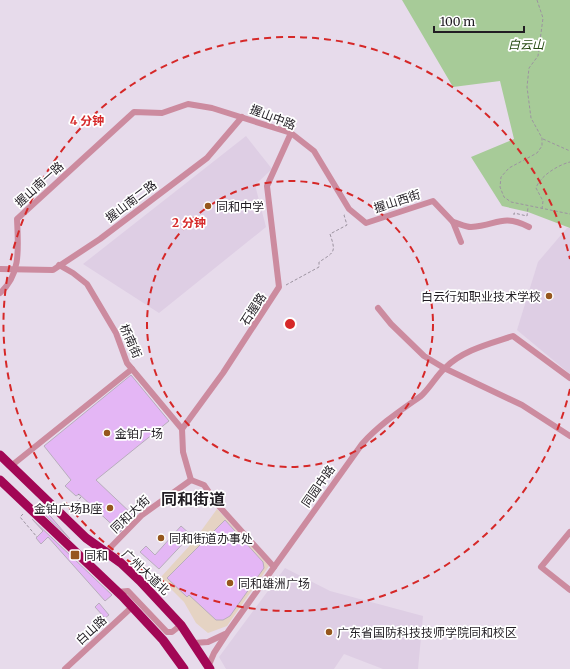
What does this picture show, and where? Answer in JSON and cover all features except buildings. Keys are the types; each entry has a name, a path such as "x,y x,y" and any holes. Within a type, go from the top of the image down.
{"highway":[{"name":"广州大道北","path":"0,455 86,538 121,563 140,580 181,625 194,642 209,668"},
{"path":"0,480 118,592 163,640 184,669"}],"street":[{"name":"握山中路","path":"134,112 162,113 188,104 242,117 291,134 314,151 349,209 366,222"},
{"name":"握山南一路","path":"0,293 8,284 16,269 19,254 17,219 134,112"},
{"name":"握山南二路","path":"0,269 53,270 100,239 208,158 242,117"},
{"name":"石握路","path":"182,429 223,373 280,287 267,186 291,134"},
{"name":"握山西街","path":"366,222 433,201 453,222 461,242"},
{"path":"453,222 470,227 502,220 513,220 529,227"},
{"name":"桥南街","path":"59,265 73,272 87,284 116,333 127,363 182,429"},
{"path":"378,308 391,324 424,356 444,368 522,405 570,436"},
{"name":"同园中路","path":"209,668 214,653 227,633 362,444 374,431 396,412 422,395 444,368 474,349 513,336 570,378"},
{"path":"11,466 132,369"},
{"path":"182,429 183,452 191,480 204,484 217,504 274,567"},
{"name":"同和大街","path":"106,552 142,515 191,480"},
{"path":"570,532 541,567 570,590"},
{"path":"118,592 128,592 167,632 172,632 181,625"},
{"name":"白山路","path":"65,669 132,607"},
{"path":"194,642 208,642 227,633"}],"path":[{"path":"537,0 543,18 538,56 529,68 527,86 531,118 542,138 542,146 537,153 509,168 502,177 500,187 504,197 512,202 570,214"},
{"path":"542,138 570,151"},
{"path":"542,209 542,201 536,188 538,182 559,165 570,162"},
{"path":"513,220 514,213 528,216 528,206"},
{"path":"280,287 290,284 319,267 319,262 333,253 335,248 330,234 347,225 344,215 349,209"},
{"path":"63,516 81,498 78,494"},
{"path":"29,508 20,517 37,537"}],"shaded area":[{"name":"同和中学","path":"246,136 272,169 255,185 266,227 159,313 83,264"},
{"name":"白云行知职业技术学校","path":"567,228 570,228 570,374 517,330 538,262"},
{"path":"217,509 269,566 227,626 208,633 196,623 184,602 160,578 193,542"},
{"name":"广东省国防科技技师学院同和校区","path":"285,568 330,591 423,616 418,669 383,669 344,654 334,669 226,669 219,657"}],"green space":[{"name":"白云山","path":"402,0 570,0 570,228 528,212 502,206 471,157 514,139 500,81 453,87"}],"place":[{"name":"同和中学","path":"208,206"},
{"name":"白云行知职业技术学校","path":"549,296"},
{"name":"金铂广场","path":"107,433"},
{"name":"金铂广场B座","path":"110,508"},
{"name":"同和街道办事处","path":"161,538"},
{"name":"同和","path":"75,555"},
{"name":"同和雄洲广场","path":"230,583"},
{"name":"广东省国防科技技师学院同和校区","path":"329,632"}],"district":[{"name":"同和街道","path":"193,499"}]}
